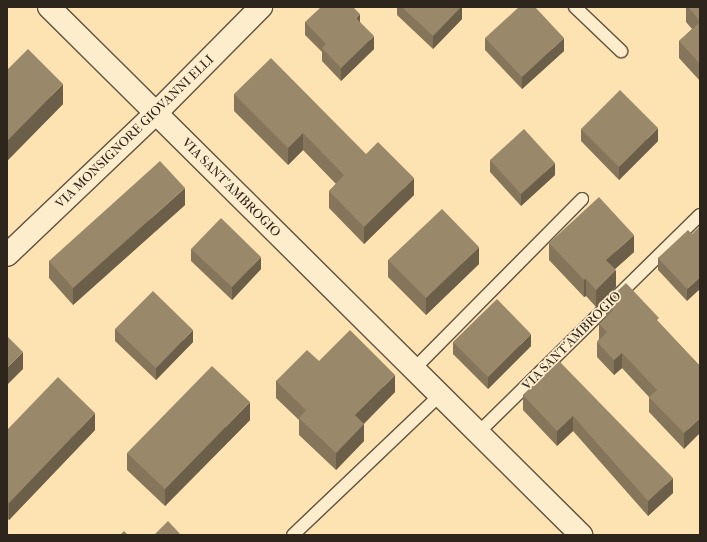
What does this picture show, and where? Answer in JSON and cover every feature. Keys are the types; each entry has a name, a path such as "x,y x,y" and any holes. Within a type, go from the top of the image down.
{"street":[{"name":"VIA SANT'AMBROGIO","path":"49,7 155,114 581,535"},
{"name":"VIA MONSIGNORE GIOVANNI ELLI","path":"7,255 155,114 261,7"}],"lane":[{"path":"575,7 621,51"},
{"path":"414,369 582,199"},
{"name":"VIA SANT'AMBROGIO","path":"478,433 700,215"},
{"path":"293,535 440,395"}],"building":[{"path":"321,7 353,7 360,14 356,18 374,36 341,68 322,48 326,44 305,22"},
{"path":"402,7 461,7 433,36"},
{"path":"519,7 535,7 564,38 522,77 485,38"},
{"path":"688,7 700,7 700,21"},
{"path":"700,22 700,64 679,41"},
{"path":"28,49 63,84 8,140 7,70"},
{"path":"271,58 366,154 378,142 414,178 364,227 329,191 344,175 303,133 288,148 234,94"},
{"path":"620,90 658,128 619,167 581,129"},
{"path":"524,129 555,163 521,194 490,160"},
{"path":"160,161 185,188 73,288 49,261"},
{"path":"599,197 634,235 606,260 616,270 596,290 586,279 584,280 549,243"},
{"path":"442,209 479,247 426,298 388,260"},
{"path":"221,218 261,257 232,287 191,249"},
{"path":"700,226 700,277 687,289 658,258 688,230 692,234"},
{"path":"626,283 659,318 657,320 700,366 700,418 684,433 649,397 657,390 622,353 614,360 597,342 607,332 599,324 613,310 606,302"},
{"path":"153,291 193,330 156,368 115,329"},
{"path":"497,299 531,334 488,377 453,342"},
{"path":"350,330 395,375 355,415 364,424 336,453 299,418 306,410 276,381 307,350 319,361"},
{"path":"7,336 23,352 7,368"},
{"path":"559,361 673,478 648,501 573,416 557,431 523,395"},
{"path":"212,366 250,402 165,489 127,453"},
{"path":"58,377 95,413 9,503 7,501 7,430"},
{"path":"168,521 181,535 154,535"},
{"path":"124,531 128,535 120,535"}]}
